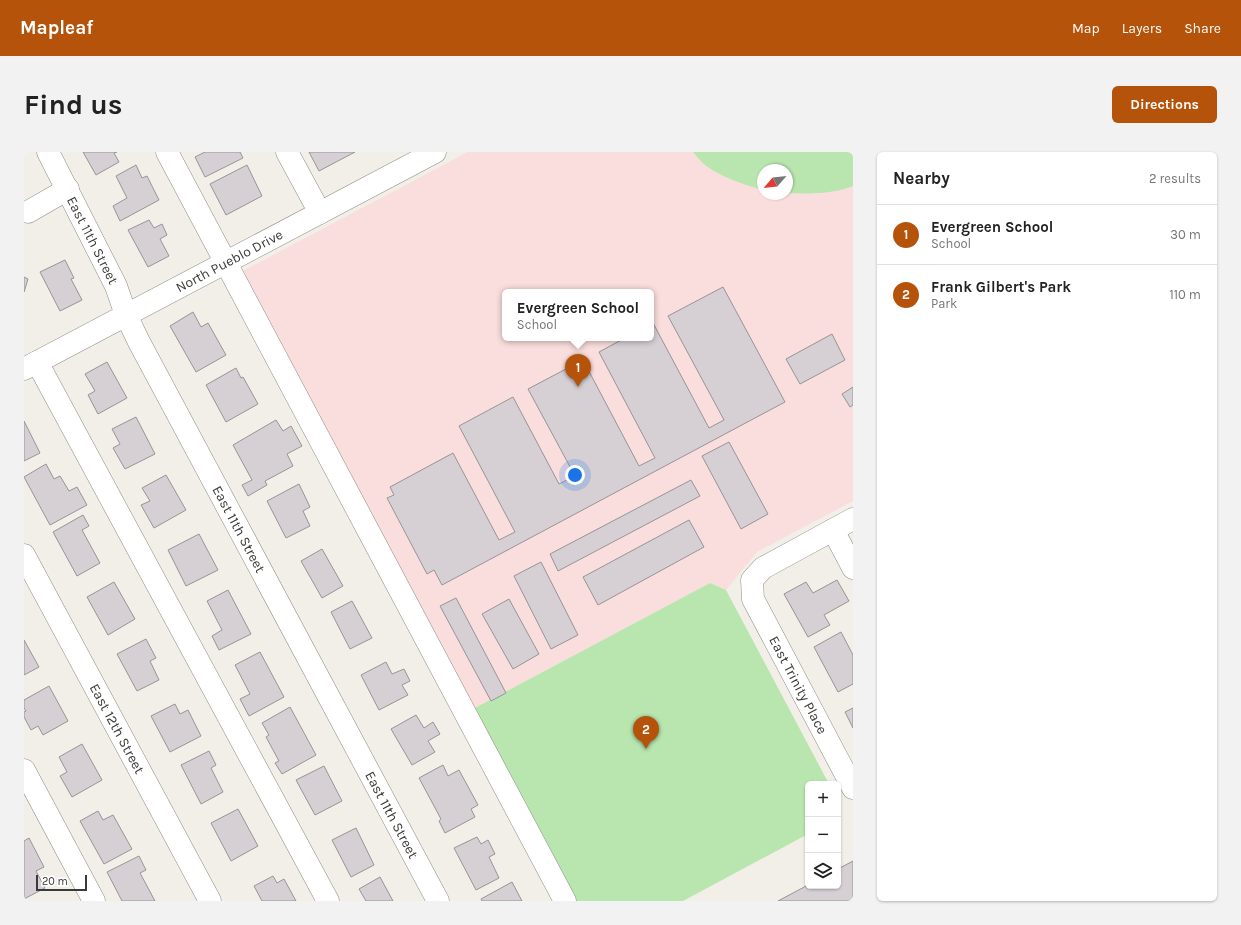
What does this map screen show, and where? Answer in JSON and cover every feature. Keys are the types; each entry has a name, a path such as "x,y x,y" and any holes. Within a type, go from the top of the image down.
{"street":[{"name":"East 11th Street","path":"48,152 116,286 126,315 139,342 438,901"},
{"path":"167,152 565,901"},
{"path":"287,152 320,213"},
{"name":"North Pueblo Drive","path":"31,366 435,152"},
{"path":"28,212 68,189"},
{"path":"31,366 328,901"},
{"path":"853,519 833,530 853,568"},
{"name":"East Trinity Place","path":"833,530 763,568 752,580 753,599 853,788"},
{"name":"East 12th Street","path":"24,555 210,901"},
{"path":"24,770 94,901"}],"shaded area":[{"path":"468,152 853,152 853,501 757,552 726,590 710,583 473,709 241,272"}],"green space":[{"path":"693,152 853,152 853,186 829,192 793,193 793,164 757,164 757,188 724,176 703,163"},
{"path":"710,583 726,590 827,781 805,781 805,836 683,901 564,901 473,709"}],"building":[{"path":"83,152 117,152 114,153 119,162 96,175"},
{"path":"205,152 240,152 243,158 205,177 195,157"},
{"path":"309,152 355,152 319,171"},
{"path":"136,165 142,178 147,176 159,200 120,221 113,206 127,198 116,176"},
{"path":"247,165 262,196 226,215 210,184"},
{"path":"149,220 154,228 162,224 167,235 160,239 169,256 148,267 128,230"},
{"path":"65,260 74,278 71,279 82,300 60,311 40,272"},
{"path":"24,277 28,279 24,292"},
{"path":"723,287 785,402 442,585 434,570 427,574 387,498 394,495 390,487 453,453 499,540 515,532 459,426 513,397 559,484 575,476 528,389 583,360 639,466 655,458 599,352 619,341 654,341 654,325 709,428 724,420 668,316"},
{"path":"193,312 201,327 208,323 226,355 196,372 170,326"},
{"path":"832,334 845,360 800,384 786,359"},
{"path":"107,362 127,398 98,414 88,395 95,391 85,374"},
{"path":"236,368 241,378 243,377 258,404 226,422 206,385"},
{"path":"853,387 853,405 850,407 842,394"},
{"path":"136,417 155,454 125,469 113,448 120,444 112,429"},
{"path":"276,420 283,431 291,426 302,446 287,454 293,466 265,481 267,485 248,496 242,485 252,480 233,445"},
{"path":"24,421 40,453 24,461"},
{"path":"729,442 768,514 741,529 702,456"},
{"path":"46,464 54,479 60,476 69,491 77,487 87,505 50,525 24,477"},
{"path":"166,475 186,510 154,528 141,505 150,501 142,488"},
{"path":"691,480 700,496 558,571 550,554"},
{"path":"299,484 310,507 303,511 310,526 286,538 267,501"},
{"path":"83,515 89,526 82,530 100,563 77,576 53,532"},
{"path":"689,520 704,547 598,605 583,577"},
{"path":"199,534 218,570 186,586 168,550"},
{"path":"322,549 343,586 322,598 301,561"},
{"path":"541,562 578,635 551,649 514,576"},
{"path":"837,580 849,601 824,615 830,625 808,637 784,594 806,582 813,593"},
{"path":"114,582 135,619 108,635 87,597"},
{"path":"228,590 251,634 219,650 212,636 222,630 207,601"},
{"path":"456,598 506,693 491,701 440,606"},
{"path":"509,599 539,654 513,669 482,614"},
{"path":"352,601 372,638 350,649 331,612"},
{"path":"841,632 853,655 853,684 838,692 814,647"},
{"path":"146,639 156,658 150,661 159,680 137,691 117,654"},
{"path":"24,640 39,667 24,675"},
{"path":"260,652 284,697 249,716 240,699 250,694 235,665"},
{"path":"386,662 392,674 404,669 410,681 402,685 408,695 379,710 361,675"},
{"path":"49,686 68,721 43,735 38,726 31,730 24,717 24,712 26,711 24,708 24,700"},
{"path":"175,704 180,714 188,710 201,736 170,752 151,716"},
{"path":"290,707 316,755 282,774 275,763 279,761 266,737 269,735 262,723"},
{"path":"853,708 853,728 845,712"},
{"path":"416,715 424,728 433,722 440,734 428,741 435,752 412,765 391,729"},
{"path":"82,744 102,780 72,797 60,776 67,772 59,757"},
{"path":"209,751 216,765 211,768 223,792 201,804 181,765"},
{"path":"443,765 448,776 459,770 478,805 471,809 475,817 445,833 439,821 441,819 419,778"},
{"path":"324,766 342,801 315,815 296,780"},
{"path":"238,809 258,846 231,861 211,823"},
{"path":"98,811 103,820 113,815 132,849 104,864 80,821"},
{"path":"356,828 374,865 351,877 332,840"},
{"path":"477,837 481,844 488,840 495,854 489,857 499,878 476,890 454,848"},
{"path":"29,838 44,867 36,871 45,888 24,899 24,841"},
{"path":"139,856 146,870 140,873 155,901 122,901 107,872"},
{"path":"853,861 853,901 778,901 805,887 805,889 841,889 841,867"},
{"path":"273,876 277,883 284,879 296,901 262,901 254,886"},
{"path":"380,877 393,901 366,901 359,889"},
{"path":"512,882 522,901 482,901 481,899"}],"place":[{"name":"Evergreen School","path":"578,387"},
{"name":"Frank Gilbert's Park","path":"646,749"}]}
